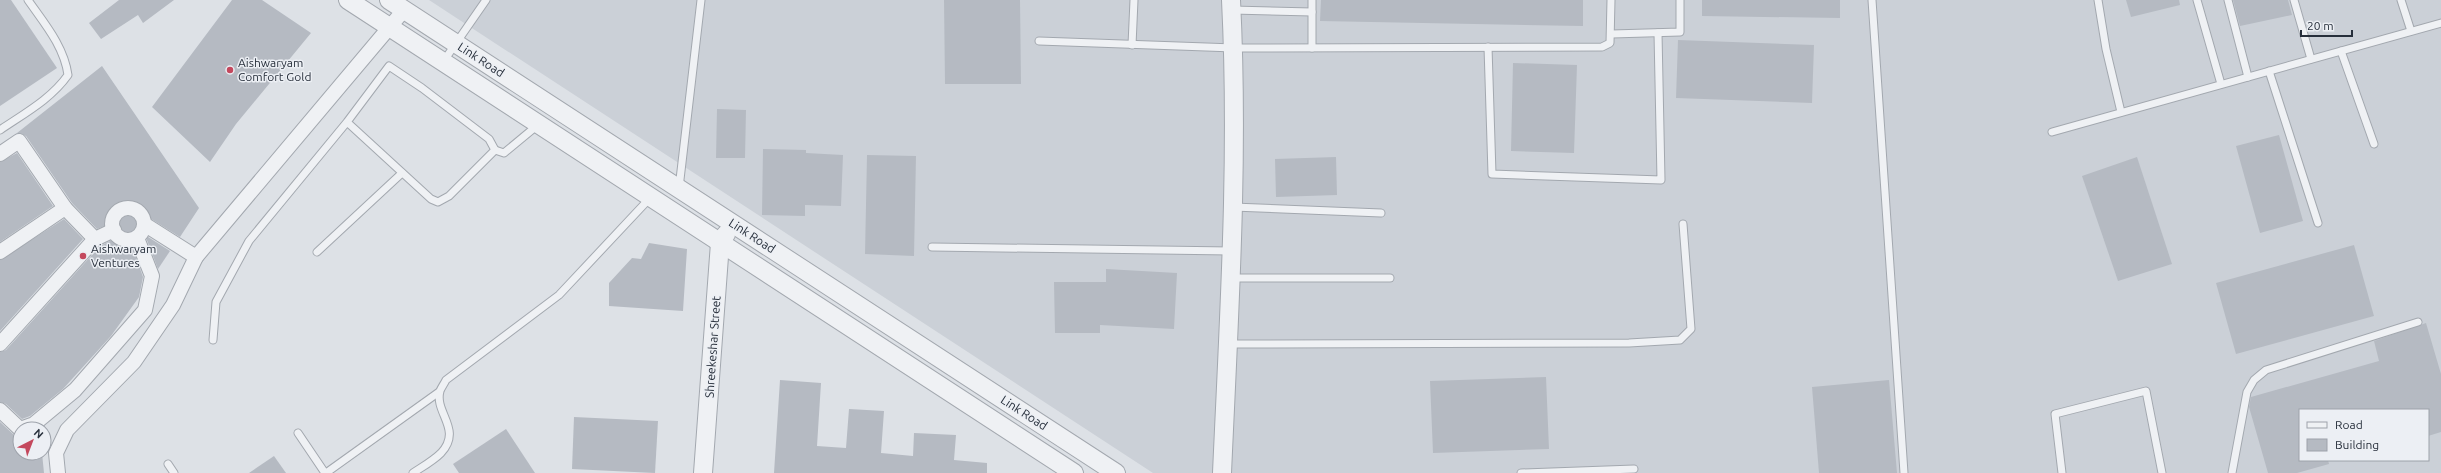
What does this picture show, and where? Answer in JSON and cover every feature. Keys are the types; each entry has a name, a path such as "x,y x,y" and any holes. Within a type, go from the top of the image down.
{"street":[{"name":"Link Road","path":"348,0 1074,473"},
{"name":"Link Road","path":"389,0 1116,473"},
{"path":"1222,473 1232,207 1234,48 1231,5"},
{"path":"58,473 56,453 67,430 134,362 173,305 196,257 404,10"},
{"path":"0,154 19,141 65,208 94,239"},
{"path":"0,252 65,208"},
{"path":"128,208 141,214 144,224 141,234 137,238 126,240 116,235 114,230 112,225 115,216 128,208"},
{"name":"Shreekeshar Street","path":"703,473 720,242 732,223"},
{"path":"144,224 196,257"},
{"path":"0,344 94,239 114,230"},
{"path":"0,410 20,429 34,424 75,390 145,310 152,276 137,238"}],"lane":[{"path":"0,130 43,102 58,89 68,74 66,59 59,46 28,0"},
{"path":"443,62 486,0"},
{"path":"679,188 701,0"},
{"path":"1132,44 1134,0"},
{"path":"1312,0 1312,48"},
{"path":"1039,42 1234,48 1602,47 1610,43 1612,34 1611,0"},
{"path":"1612,34 1680,32 1680,0"},
{"path":"1872,0 1904,473"},
{"path":"2098,0 2106,48 2121,112"},
{"path":"2197,0 2221,84"},
{"path":"2228,0 2248,77"},
{"path":"2294,0 2311,59"},
{"path":"2401,0 2411,31"},
{"path":"1231,5 1312,12"},
{"path":"2052,132 2441,23"},
{"path":"1488,47 1492,174 1661,180 1658,33"},
{"path":"2341,51 2374,144"},
{"path":"213,340 216,302 249,242 347,122 389,66 422,88 490,139 495,150 504,153 539,124"},
{"path":"2269,71 2318,223"},
{"path":"347,122 402,173 432,199 438,202 443,200 495,150"},
{"path":"317,252 402,173"},
{"path":"298,433 326,473 440,392 446,380 457,370 559,295 651,198"},
{"path":"1232,207 1381,213"},
{"path":"1228,344 1629,343 1680,340 1691,329 1683,224"},
{"path":"932,246 1231,251"},
{"path":"1229,278 1390,278"},
{"path":"2232,473 2247,392 2254,380 2266,370 2418,322"},
{"path":"2062,473 2055,414 2146,391 2162,473"},
{"path":"413,473 441,453 448,439 450,426 441,405 440,392"},
{"path":"168,464 174,473"},
{"path":"1521,473 1634,469"}],"shaded area":[{"path":"429,0 2441,0 2441,473 1153,473"}],"building":[{"path":"0,0 11,0 57,68 0,106"},
{"path":"119,0 174,0 143,23 138,15 101,39 89,23"},
{"name":"Aishwaryam Comfort Gold","path":"232,0 262,0 311,33 236,124 210,162 152,107"},
{"path":"944,0 1020,0 1021,84 945,84"},
{"path":"1321,0 1583,0 1583,26 1320,21"},
{"path":"1702,0 1840,0 1840,18 1702,16"},
{"path":"2126,0 2179,0 2180,5 2131,17"},
{"path":"2233,0 2288,0 2292,15 2240,26"},
{"path":"1678,40 1814,45 1812,103 1676,98"},
{"path":"1513,63 1577,65 1574,153 1511,151"},
{"name":"Aishwaryam Ventures","path":"102,66 199,208 180,237 148,217 140,216 137,219 136,224 138,230 131,232 129,237 143,277 139,297 111,336 63,389 30,416 22,419 6,404 0,402 0,352 6,350 100,246 118,237 122,230 119,223 114,222 97,229 72,203 26,136 17,133"},
{"path":"717,109 746,110 745,158 716,158"},
{"path":"2279,135 2303,221 2260,233 2236,146"},
{"path":"763,149 806,150 806,153 843,155 841,206 805,205 805,216 762,215"},
{"path":"17,153 53,206 0,242 0,162"},
{"path":"867,155 916,156 914,256 865,254"},
{"path":"1336,157 1337,195 1276,197 1275,159"},
{"path":"2137,157 2172,264 2118,281 2082,176"},
{"path":"64,219 83,239 0,331 0,260"},
{"path":"145,235 170,251 158,269"},
{"path":"649,243 687,249 683,311 609,306 609,283 632,258 641,259"},
{"path":"2354,245 2374,316 2236,354 2216,283"},
{"path":"1106,269 1177,273 1174,329 1100,325 1100,333 1055,333 1054,282 1106,282"},
{"path":"2426,323 2441,374 2441,432 2429,436 2429,409 2299,409 2299,461 2328,461 2329,464 2297,473 2268,473 2249,407 2251,397 2379,361 2374,341"},
{"path":"1546,377 1549,449 1433,453 1430,381"},
{"path":"780,380 821,383 817,446 846,448 849,409 884,411 881,453 913,456 914,433 956,435 954,460 987,463 987,473 774,473"},
{"path":"1889,380 1897,473 1819,473 1812,387"},
{"path":"574,417 658,421 655,473 572,469"},
{"path":"0,422 12,433 12,461 43,461 44,473 0,473"},
{"path":"506,429 535,473 459,473 453,464"},
{"path":"274,456 286,473 249,473"}],"place":[{"name":"Aishwaryam Comfort Gold","path":"230,70"},
{"name":"Aishwaryam Ventures","path":"83,256"}]}
